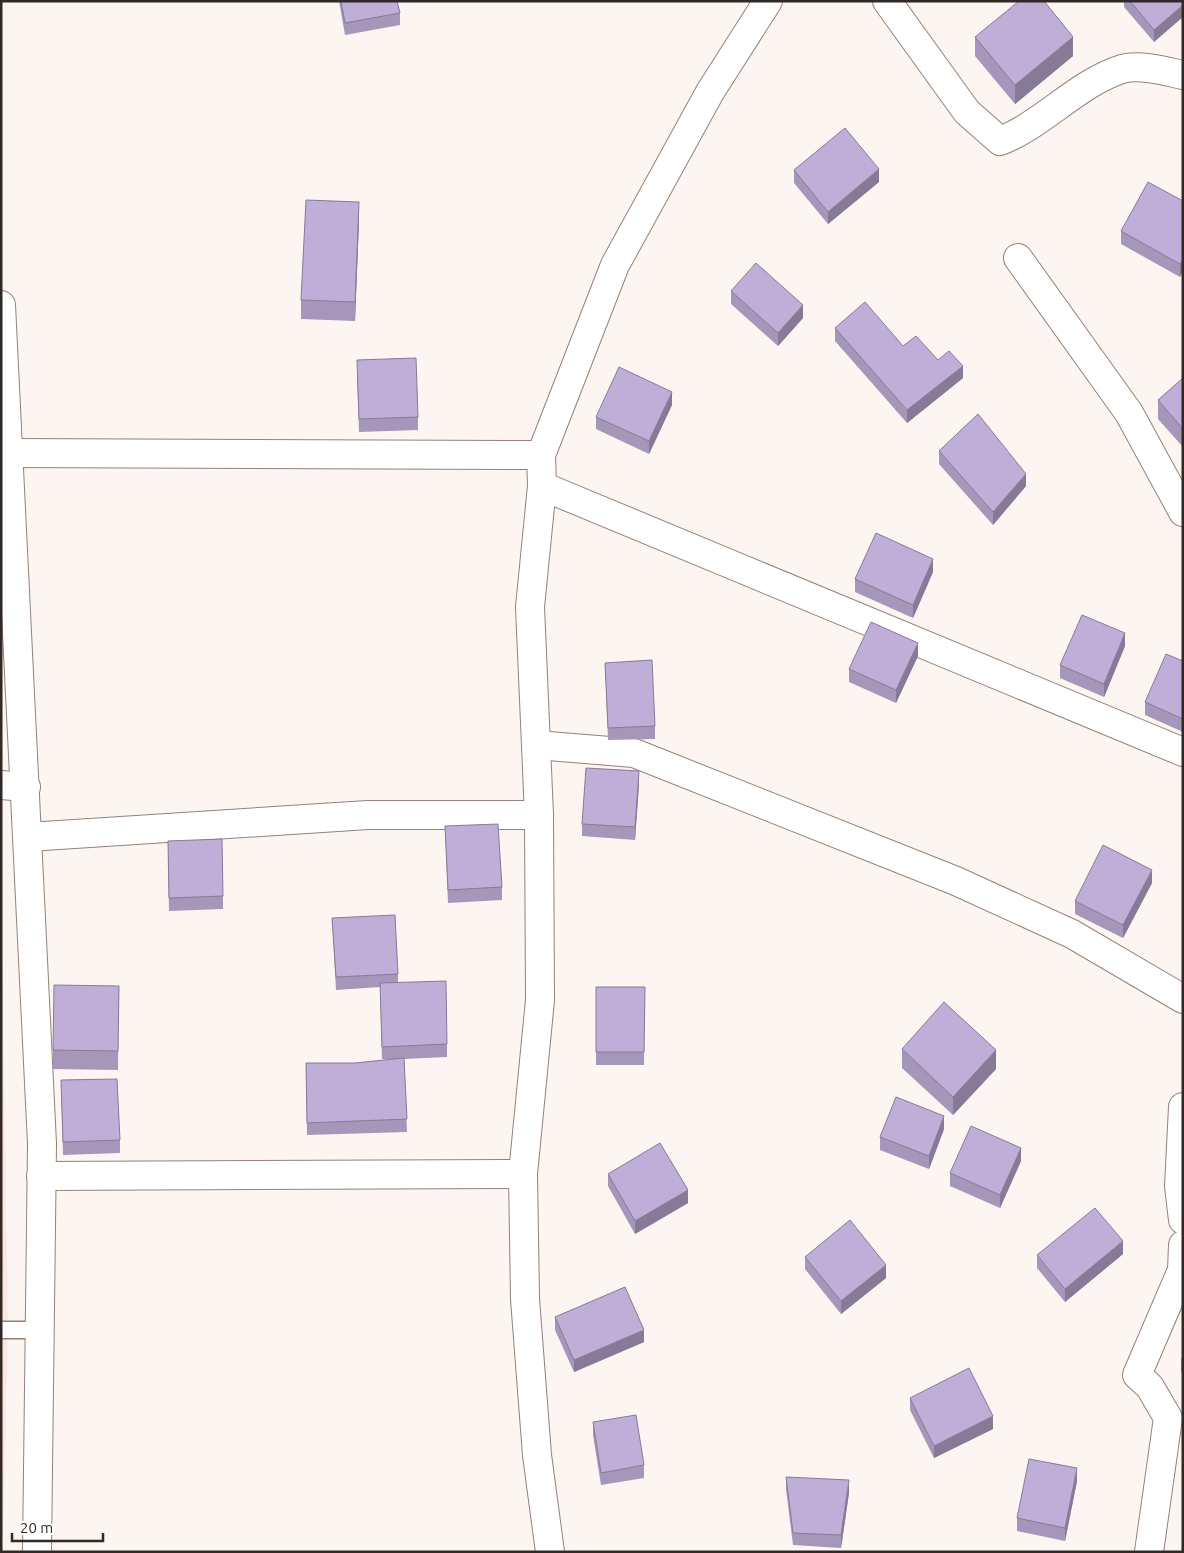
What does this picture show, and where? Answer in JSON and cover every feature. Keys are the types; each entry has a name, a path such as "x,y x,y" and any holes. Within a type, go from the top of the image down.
{"street":[{"path":"550,1552 537,1455 525,1300 523,1174 540,1000 539,815 530,607 542,486 541,455 615,265 710,92 768,1"},
{"path":"886,1 967,112 1000,141 1019,134 1079,91 1123,69 1156,69 1183,75"},
{"path":"1018,258 1129,413 1183,512"},
{"path":"1,304 9,453 14,786 28,837 41,1176 37,1552"},
{"path":"9,453 541,455"},
{"path":"542,486 1183,752"},
{"path":"536,745 634,753 956,881 1072,934 1183,999"},
{"path":"28,837 368,815 539,815"},
{"path":"1183,1107 1179,1186 1183,1220"},
{"path":"41,1176 523,1174"},
{"path":"1149,1552 1168,1418 1150,1387 1137,1375 1182,1270 1183,1245"}],"lane":[{"path":"1,1330 39,1330"}],"shaded area":[{"path":"1,893 8,1325 3,1534 1,1534"}],"building":[{"path":"341,1 397,1 400,13 345,23"},
{"path":"1019,1 1044,1 1073,37 1015,85 975,37"},
{"path":"1130,1 1183,1 1183,5 1154,30"},
{"path":"845,128 879,169 828,212 794,170"},
{"path":"1148,182 1183,201 1183,259 1180,264 1121,231"},
{"path":"306,200 359,202 355,302 301,300"},
{"path":"756,263 803,305 778,333 731,291"},
{"path":"865,302 903,346 916,336 938,360 949,351 963,366 907,410 835,328"},
{"path":"416,358 418,417 359,419 357,360"},
{"path":"619,367 672,392 649,441 596,417"},
{"path":"1183,378 1183,429 1158,400"},
{"path":"978,414 1026,474 993,512 939,451"},
{"path":"876,533 933,559 913,605 855,579"},
{"path":"1082,615 1125,633 1104,684 1060,665"},
{"path":"871,622 918,643 896,690 849,669"},
{"path":"1166,654 1183,661 1183,719 1145,702"},
{"path":"652,660 655,726 608,728 605,663"},
{"path":"586,768 639,771 635,827 582,824"},
{"path":"498,824 502,887 448,890 445,826"},
{"path":"222,839 223,896 169,898 168,841"},
{"path":"1103,845 1152,870 1123,925 1075,901"},
{"path":"395,915 398,974 336,977 332,918"},
{"path":"446,981 447,1044 382,1047 380,983"},
{"path":"54,985 119,986 118,1051 53,1050"},
{"path":"596,987 645,987 644,1052 596,1052"},
{"path":"944,1002 996,1050 953,1097 902,1049"},
{"path":"404,1058 407,1119 307,1123 306,1063 355,1063"},
{"path":"117,1079 120,1140 63,1142 61,1080"},
{"path":"896,1097 944,1116 929,1156 880,1137"},
{"path":"971,1126 1021,1148 1000,1195 950,1173"},
{"path":"660,1143 688,1190 635,1221 608,1174"},
{"path":"1095,1208 1123,1241 1065,1289 1037,1255"},
{"path":"850,1220 886,1265 841,1301 805,1257"},
{"path":"625,1287 644,1330 574,1360 555,1317"},
{"path":"969,1368 993,1416 934,1446 910,1398"},
{"path":"636,1415 644,1465 601,1473 593,1422"},
{"path":"1029,1459 1077,1468 1065,1528 1017,1518"},
{"path":"786,1477 849,1480 841,1535 793,1533"}]}
